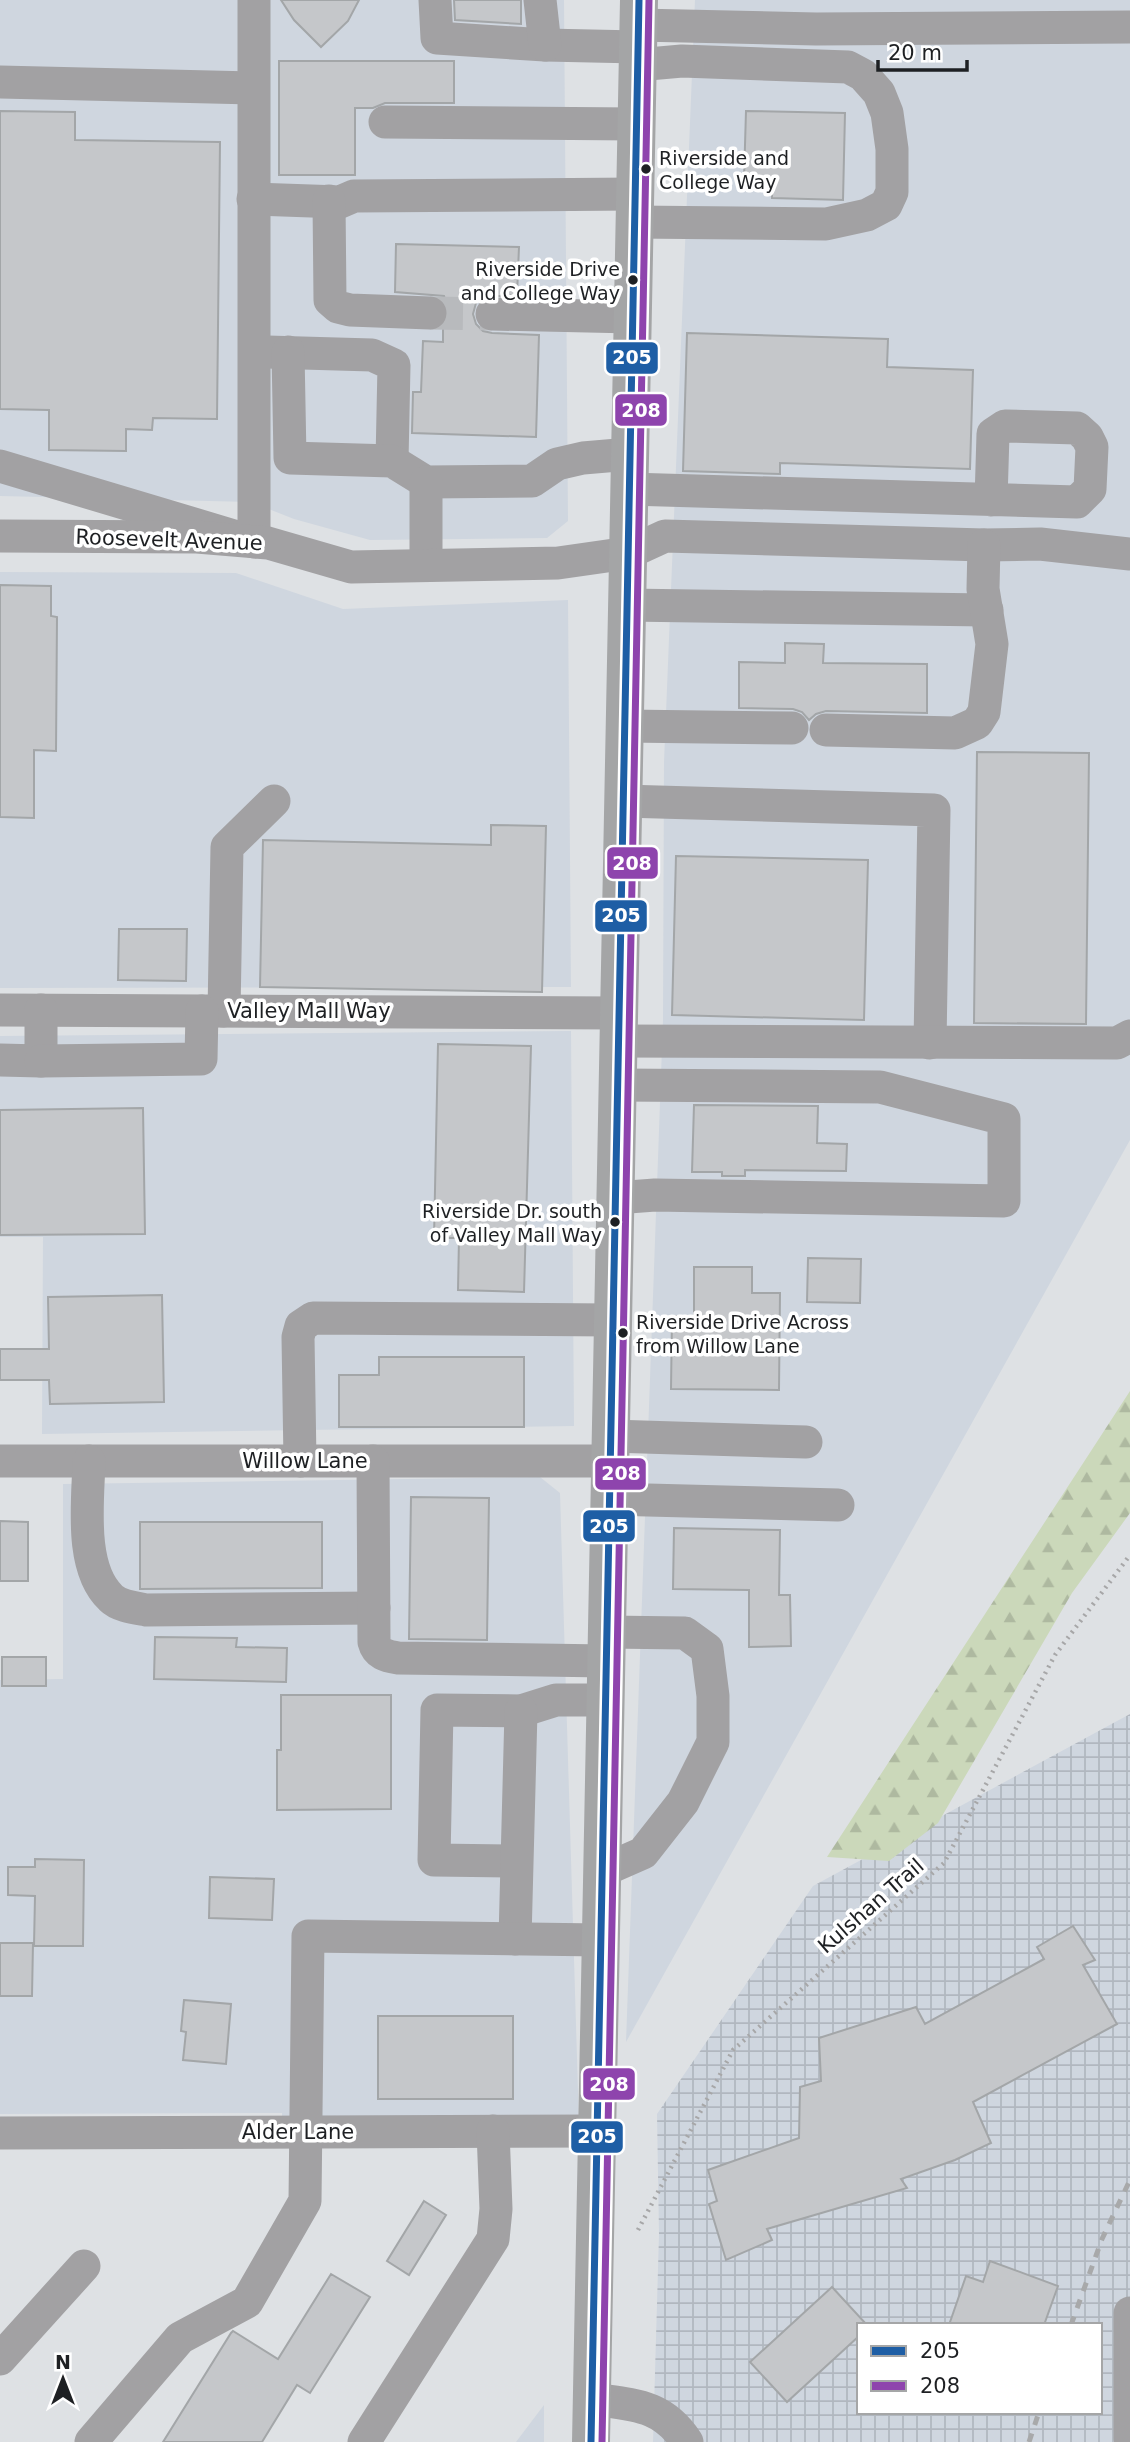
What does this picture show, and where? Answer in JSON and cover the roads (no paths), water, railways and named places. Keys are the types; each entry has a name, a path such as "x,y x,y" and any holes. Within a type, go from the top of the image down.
{"main road":[{"path":"591,2442 638,34"}],"street":[{"path":"0,466 254,542 254,0"},
{"path":"435,0 437,38 545,45 638,34 816,29 927,14 1130,27"},
{"path":"540,0 545,45"},
{"path":"253,199 340,202 354,196 635,208 826,224 867,215 886,205 892,192 892,149 887,113 879,93 863,75 848,67 682,61 638,34"},
{"path":"0,82 253,88"},
{"path":"385,122 636,124"},
{"path":"329,201 330,300 338,307 350,310 430,313"},
{"path":"492,314 632,317"},
{"path":"254,352 372,355 394,365 392,461"},
{"path":"288,352 290,458 392,461 426,482 532,481 557,464 583,458 630,471 991,500 1077,502 1090,489 1092,447 1087,437 1077,428 1005,426 993,434 991,500"},
{"path":"426,482 426,565"},
{"path":"1040,503 1040,544"},
{"name":"Roosevelt Avenue","path":"0,536 197,537 268,543 351,567 558,563 628,553 665,536 984,545 1040,544 1130,554"},
{"path":"826,730 955,733 977,723 984,712 992,643 983,589 984,545"},
{"path":"626,605 987,610"},
{"path":"625,726 792,728"},
{"path":"0,1060 201,1059 213,1011 227,847 274,801"},
{"path":"623,801 934,810 930,1043"},
{"name":"Valley Mall Way","path":"0,1010 213,1011 619,1027 930,1043 1117,1043 1130,1036"},
{"path":"41,1010 41,1061"},
{"path":"615,1198 655,1195 1004,1201 1004,1119 880,1087 618,1085"},
{"path":"300,1461 298,1337 301,1326 313,1318 613,1320"},
{"name":"Willow Lane","path":"0,1461 373,1461 610,1448 806,1442"},
{"path":"89,1461 90,1548 100,1584 112,1600 146,1610 374,1608"},
{"path":"373,1461 376,1649 388,1656 398,1658 606,1647 685,1633 707,1649 713,1696 713,1742 683,1802 643,1853 602,1871"},
{"path":"609,1499 838,1505"},
{"path":"516,1861 434,1860 436,1710 521,1711 556,1700 606,1700"},
{"path":"515,1939 521,1711"},
{"path":"91,2442 180,2338 247,2302 305,2201 307,1936 601,1940"},
{"name":"Alder Lane","path":"0,2133 597,2131"},
{"path":"364,2442 493,2239 496,2209 493,2132"},
{"path":"0,2359 84,2266"},
{"path":"1130,2313 1130,2438"},
{"path":"592,2399 643,2406 660,2413 677,2427 687,2442"}],"tunnel":[{"path":"430,313 492,314"}],"railway":[{"path":"1072,2323 1102,2239 1130,2180"},
{"path":"1029,2442 1038,2414"}],"place":[{"name":"Riverside and College Way","path":"646,169"},
{"name":"Riverside Drive and College Way","path":"633,280"},
{"name":"Riverside Dr. south of Valley Mall Way","path":"615,1222"},
{"name":"Riverside Drive Across from Willow Lane","path":"623,1333"}]}
